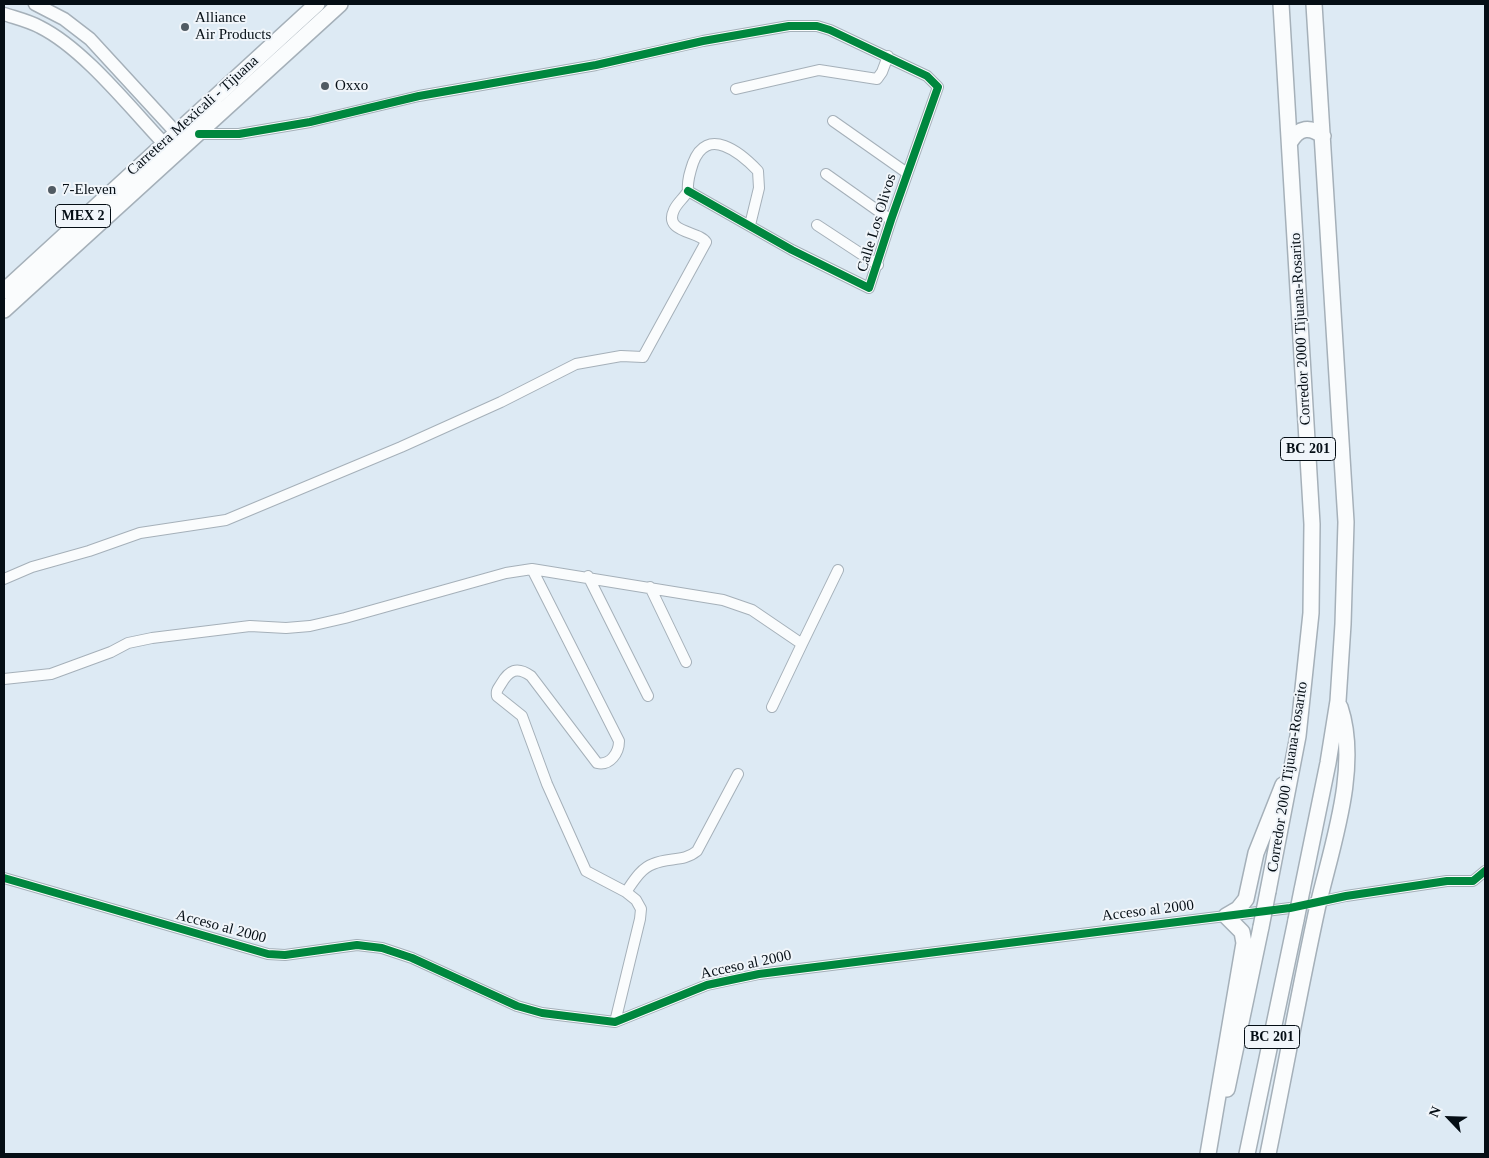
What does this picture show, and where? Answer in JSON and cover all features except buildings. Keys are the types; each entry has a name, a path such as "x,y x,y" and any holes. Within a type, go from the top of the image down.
{"highway":[{"name":"Carretera Mexicali - Tijuana","path":"4,291 317,4"},
{"name":"Carretera Mexicali - Tijuana","path":"4,310 340,4"},
{"name":"Corredor 2000 Tijuana-Rosarito","path":"1212,1154 1232,1068 1298,736 1311,613 1312,524 1281,4"},
{"name":"BC 201","path":"1247,1154 1328,763 1338,701 1343,624 1346,522 1314,4"},
{"path":"1290,142 1294,134 1304,129 1311,129 1323,136"},
{"path":"1268,1154 1347,770 1345,733 1338,701"},
{"path":"1208,1154 1244,943 1242,932 1226,916 1238,910 1246,899 1256,853 1280,789 1291,768"},
{"path":"1251,1136 1275,1121"}],"main road":[{"path":"8,4 4,13 39,26 60,39 82,57 175,155"},
{"path":"35,4 64,19 90,39 187,144"}],"street":[{"path":"198,134 239,134 310,122 419,96 596,66 703,41 789,26 817,26 888,56 877,79 819,70 736,89"},
{"name":"Calle Los Olivos","path":"688,191 792,250 867,289 872,286 891,220 937,93 937,85 926,76 888,56"},
{"path":"833,120 907,173"},
{"path":"4,579 32,567 89,551 140,533 226,520 401,447 501,402 576,364 621,356 643,357 706,242 704,238 679,230 672,214 688,191 687,182 693,164 697,154 705,147 724,145 734,149 744,156 758,171 758,188 750,225"},
{"path":"826,174 891,220"},
{"path":"817,225 878,265"},
{"path":"532,569 619,741 619,748 616,754 607,762 597,763 531,676 525,672 516,670 507,674 497,691 497,696 522,716 547,784 586,871 626,892 636,900 641,908 615,1022"},
{"path":"4,679 51,674 111,652 128,643 152,638 250,626 286,628 310,626 506,572 532,569 588,576 741,605 802,644"},
{"path":"772,708 838,570"},
{"path":"588,576 648,696"},
{"path":"650,587 686,662"},
{"path":"626,892 638,874 652,864 690,857 698,851 738,774"},
{"name":"Acceso al 2000","path":"4,878 268,954 285,955 357,945 382,948 412,958 517,1006 542,1013 615,1022 707,985 759,974 1319,903 1346,896 1429,884 1473,881 1485,871"}],"cycle path":[{"path":"199,134 239,134 310,122 419,96 596,65 703,41 789,26 817,26 830,30 927,76 938,87 869,288 792,250 688,191"},
{"path":"4,878 268,954 285,955 357,945 382,948 412,958 517,1006 542,1013 615,1022 707,985 759,974 1290,908 1346,896 1447,881 1473,881 1485,871"}],"place":[{"name":"Alliance Air Products","path":"185,27"},
{"name":"Oxxo","path":"325,86"},
{"name":"7-Eleven","path":"52,190"}]}
